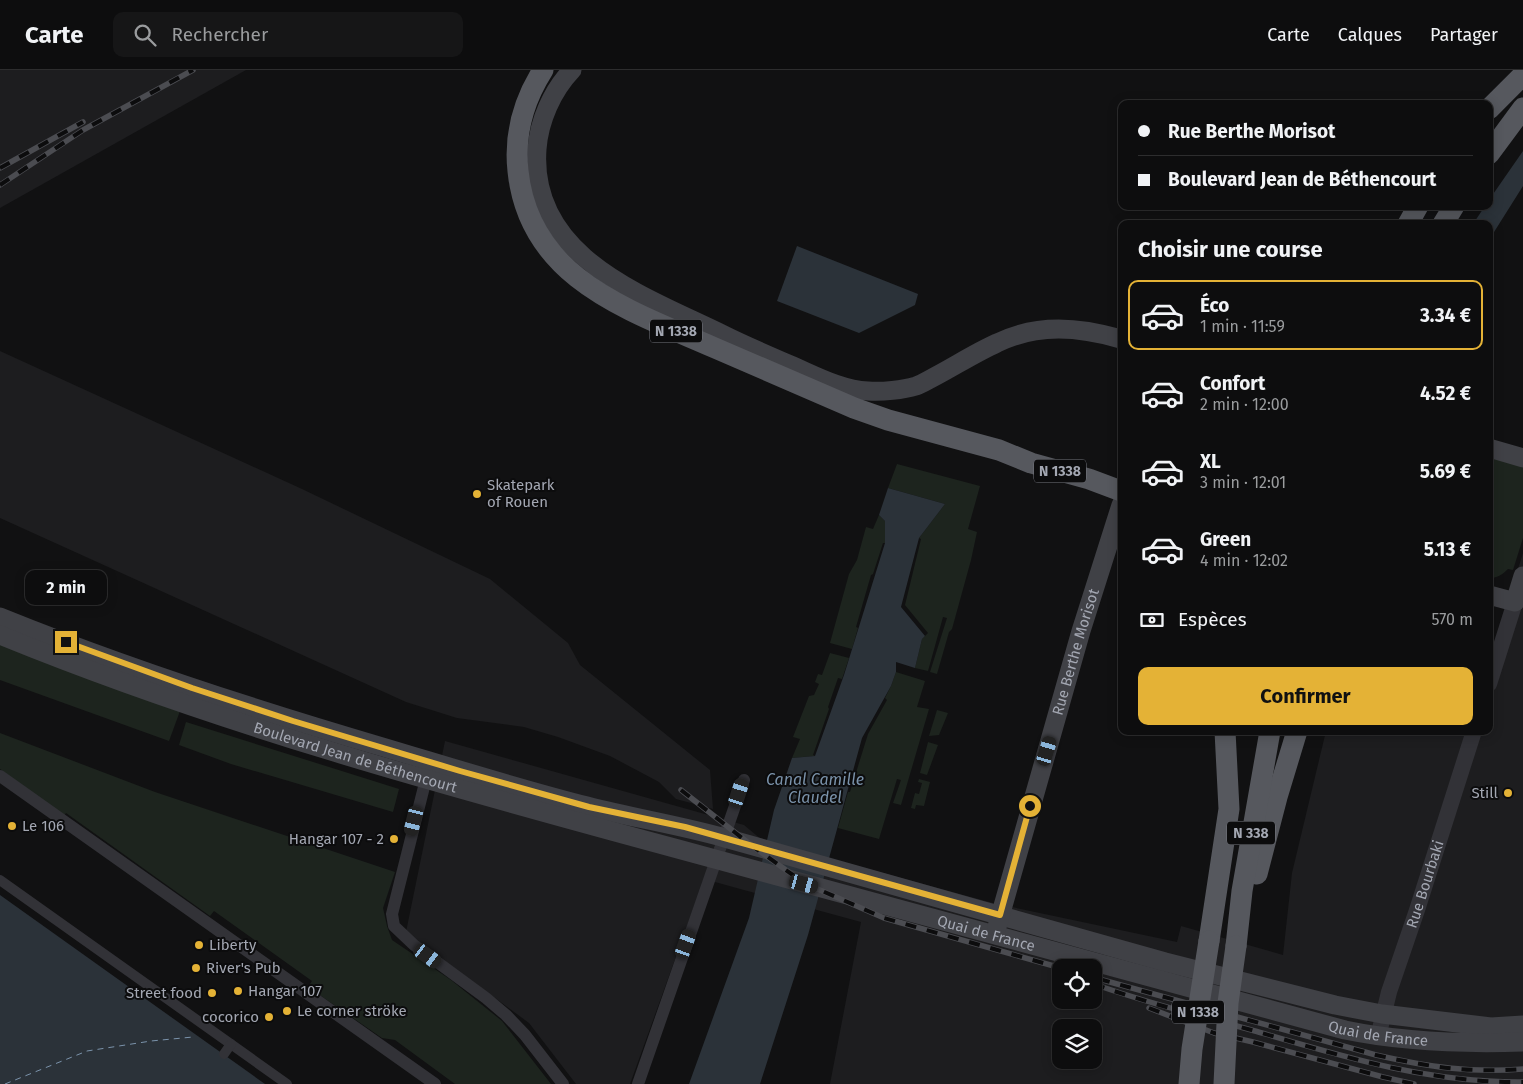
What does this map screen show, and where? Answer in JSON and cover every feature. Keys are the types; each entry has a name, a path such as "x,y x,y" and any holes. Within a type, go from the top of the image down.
{"highway":[{"name":"N 1338","path":"543,70 530,91 523,114 518,140 520,189 528,217 540,238 556,258 576,277 616,304 854,408 888,420 999,450 1031,463 1089,479 1118,490"},
{"path":"1493,105 1523,75"},
{"path":"1493,149 1523,108"},
{"name":"N 1338","path":"1189,1084 1192,1049 1229,809 1225,735"},
{"name":"N 338","path":"1236,941 1242,891 1269,735"},
{"path":"1236,941 1250,903 1295,735"},
{"name":"N 1338","path":"1224,1084 1228,1003 1236,941"}],"main road":[{"name":"N 1338","path":"572,70 557,90 544,116 538,140 536,161 539,183 554,222 565,238 591,265 626,288 740,343 814,375 845,387 867,391 884,391 916,386 998,342 1023,333 1075,328 1118,338"},
{"path":"1493,449 1523,458"},
{"name":"Rue Berthe Morisot","path":"994,935 1082,631 1118,515"},
{"path":"1493,596 1515,602 1523,576"},
{"name":"Boulevard Jean de Béthencourt","path":"0,617 192,688 293,721 428,770 514,805 717,860"},
{"name":"Boulevard Jean de Béthencourt","path":"0,635 186,705 297,742 685,827 725,838"},
{"name":"Quai de France","path":"725,838 1165,962 1335,1005 1382,1014 1491,1027 1523,1025"},
{"name":"Quai de France","path":"717,860 1336,1028 1378,1037 1453,1043 1523,1042"}],"street":[{"path":"1493,671 1515,602"},
{"name":"Rue Bourbaki","path":"1378,1037 1382,1014 1473,735"},
{"path":"428,770 392,914 394,926 414,945 486,998 526,1036 563,1084"},
{"path":"0,776 435,1084"},
{"path":"638,1084 744,780"},
{"path":"0,880 287,1084"},
{"path":"224,1054 231,1044"}],"shaded area":[{"path":"0,70 246,70 0,208"},
{"path":"0,351 302,489 490,579 568,643 580,665 710,770 713,809 676,799 659,782 610,756 558,737 524,727 457,718 406,702 0,518"},
{"path":"1493,455 1523,464 1523,538 1513,570 1508,569 1499,576 1494,577"},
{"path":"897,464 980,486 968,529 977,532 971,560 952,629 949,632 937,674 930,672 947,618 943,617 928,671 915,668 922,639 928,633 905,605 921,539 919,538 945,504 888,488"},
{"path":"879,515 885,521 885,543 883,543 873,574 871,575 856,627 858,628 852,649 830,643 849,574 857,560 866,527 873,529"},
{"path":"1523,553 1523,1084 830,1084 861,922 704,879 630,1084 576,1084 529,1023 406,932 445,741 744,825 762,840 993,903 1177,942 1181,926 1283,955 1292,873 1325,735 1493,735 1493,650"},
{"path":"0,641 180,711 169,741 0,680"},
{"path":"830,653 849,658 842,679 838,678 813,755 815,756 792,758 800,739 793,737 809,696 814,695 819,684 815,682 818,674 822,675"},
{"path":"896,672 925,681 917,707 929,709 901,805 893,803 901,780 897,779 879,839 838,828 868,734 887,700 885,698"},
{"path":"937,710 948,713 939,735 929,736"},
{"path":"186,722 399,789 393,812 231,764 179,745"},
{"path":"0,733 155,792 395,872 383,908 392,940 451,980 502,1021 551,1084 455,1084 395,1040 382,1038 308,987 312,981 214,911 210,916 66,813 64,816 0,769"},
{"path":"928,742 938,745 927,775 920,773"},
{"path":"919,779 930,782 924,806 916,805 915,809 911,808 915,793 919,794 922,783 918,782"}],"water":[{"path":"1523,151 1523,186 1493,234 1493,220 1476,220 1482,210 1493,210 1493,194"},
{"path":"797,246 918,294 915,305 859,333 777,301"},
{"name":"Canal Camille Claudel","path":"888,488 945,504 919,538 901,607 925,636 922,639 915,668 896,662 896,672 891,686 862,738 808,935 760,1084 689,1084 749,918 774,810 792,758 815,756 844,675 885,543 885,521 879,515"},
{"path":"0,895 265,1084 0,1084"}],"ferry route":[{"path":"5,1084 87,1051 151,1041 193,1037"}],"railway":[{"path":"0,185 83,130 193,70"},
{"path":"0,168 83,122"},
{"path":"681,790 751,845 804,883 884,918 1052,965"},
{"path":"1102,980 1376,1055 1449,1068 1485,1070 1523,1069"},
{"path":"1102,987 1174,1009 1387,1067 1454,1078 1523,1082"},
{"path":"1149,1008 1214,1033 1414,1084"}],"place":[{"name":"Skatepark of Rouen","path":"477,494"},
{"name":"Still","path":"1508,793"},
{"name":"Le 106","path":"12,826"},
{"name":"Hangar 107 - 2","path":"394,839"},
{"name":"Liberty","path":"199,945"},
{"name":"River's Pub","path":"196,968"},
{"name":"Hangar 107","path":"238,991"},
{"name":"Street food","path":"212,993"},
{"name":"Le corner ströke","path":"287,1011"},
{"name":"cocorico","path":"269,1017"}],"route":[{"path":"66,642 192,688 293,721 460,771 589,807 685,827 1000,915 1030,806"}]}
